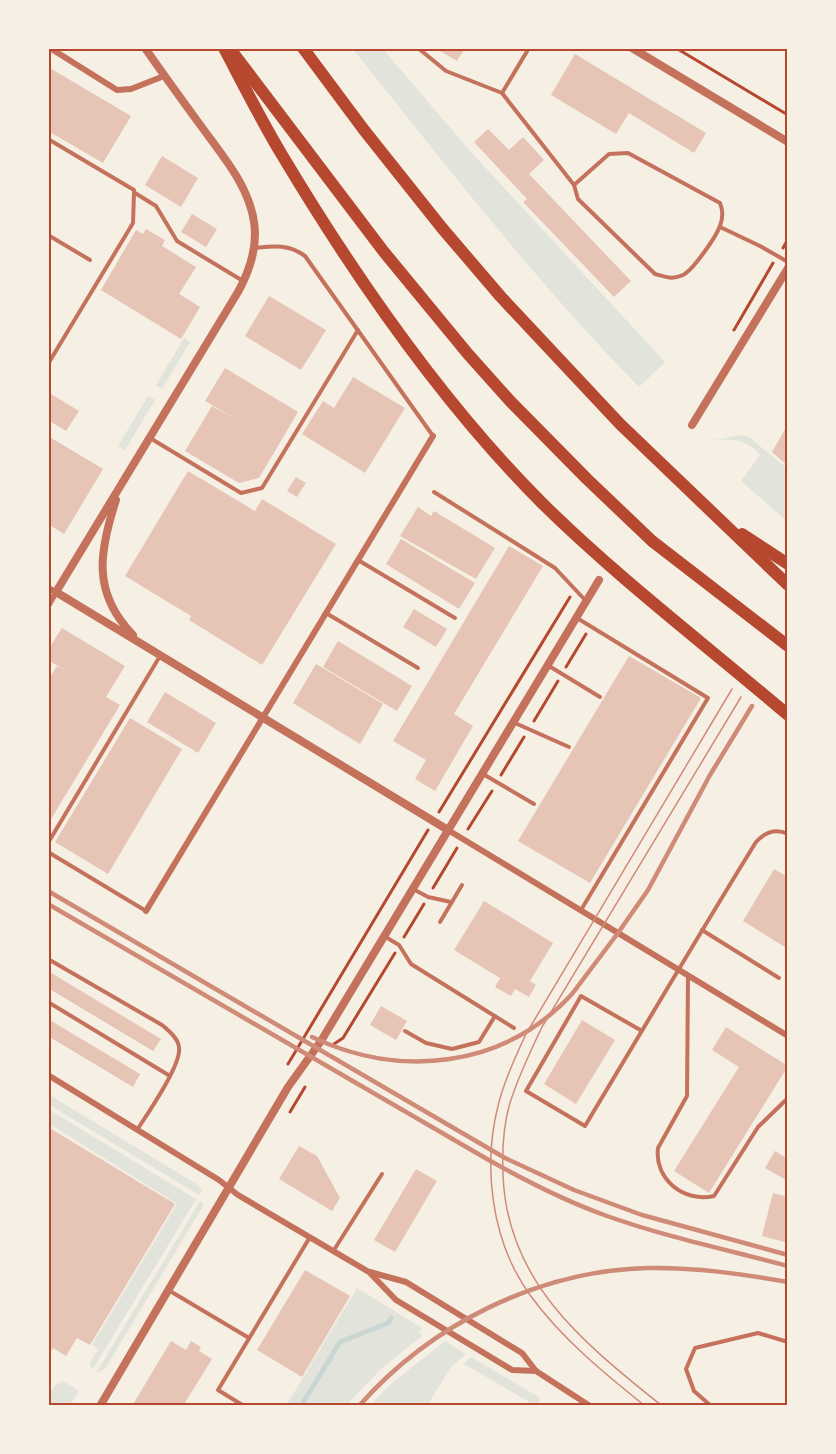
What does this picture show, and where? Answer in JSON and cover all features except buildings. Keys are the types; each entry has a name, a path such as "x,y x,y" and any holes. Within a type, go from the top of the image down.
{"highway":[{"path":"224,48 282,154 350,261 463,416 520,480 562,522 652,603 788,716"},
{"path":"229,48 421,298 504,394 587,479 652,541 788,646"},
{"path":"303,48 364,130 469,260 565,367 713,515 788,585"},
{"path":"713,515 787,563"}],"street":[{"path":"50,48 117,90 131,89 164,76"},
{"path":"48,606 52,590 121,485 244,281 255,248 254,220 241,185 145,48"},
{"path":"632,48 788,142"},
{"path":"692,425 788,268"},
{"path":"146,911 433,436"},
{"path":"121,485 104,544 104,584 113,610 122,623 145,646"},
{"path":"100,1406 170,1291 288,1087 321,1041 600,580"},
{"path":"52,590 788,1036"},
{"path":"48,1075 219,1180 238,1196 311,1236 369,1272 396,1300 512,1370 536,1371"},
{"path":"369,1272 406,1282 522,1353 536,1371 590,1406"}],"lane":[{"path":"418,48 446,72 502,93 574,185 578,199 656,274 671,279 686,274 720,227 723,210 720,203 628,153 609,154 574,185"},
{"path":"502,93 529,48"},
{"path":"48,139 134,190 134,223 48,363"},
{"path":"134,193 156,206 177,241 244,281"},
{"path":"720,227 788,262"},
{"path":"48,235 90,260"},
{"path":"255,248 281,246 298,251 304,256 433,436"},
{"path":"150,438 241,494 262,488 358,330"},
{"path":"434,492 555,568 586,602"},
{"path":"358,560 455,618"},
{"path":"326,613 418,668"},
{"path":"577,617 708,698 580,910"},
{"path":"48,843 160,656"},
{"path":"548,665 600,696"},
{"path":"513,722 569,747"},
{"path":"482,773 534,804"},
{"path":"642,1031 581,996 526,1091 585,1126 642,1031 678,969 761,836 776,831 788,834"},
{"path":"48,852 146,911"},
{"path":"440,922 462,885"},
{"path":"413,889 428,897 452,902"},
{"path":"702,930 779,978"},
{"path":"384,936 399,945 411,964 514,1028"},
{"path":"48,959 171,1032 179,1045 178,1062 137,1130"},
{"path":"688,975 687,1096 658,1148 657,1156 661,1172 668,1181 679,1191 691,1196 706,1198 714,1196 759,1127 788,1098"},
{"path":"48,1002 170,1076"},
{"path":"405,1031 426,1043 452,1049 479,1042 495,1016"},
{"path":"334,1250 382,1174"},
{"path":"244,1406 218,1390 311,1236"},
{"path":"170,1291 249,1338"},
{"path":"711,1406 694,1391 686,1369 695,1348 758,1333 788,1342"}],"path":[{"path":"676,48 788,115"},
{"path":"732,334 788,239"},
{"path":"445,802 574,589"},
{"path":"474,820 591,626"},
{"path":"286,1066 422,841"},
{"path":"332,1046 343,1038 451,859"},
{"path":"288,1114 310,1079"}],"shaded area":[{"path":"352,48 382,48 470,151 665,362 639,387 527,264"},
{"path":"184,338 190,342 162,389 156,385"},
{"path":"148,396 155,400 125,450 118,446"},
{"path":"742,435 749,437 788,469 788,522 741,481 760,455 750,446 739,441 713,440"},
{"path":"48,1094 198,1185 202,1190 199,1195 48,1104"},
{"path":"48,1109 196,1199 93,1369 89,1365 98,1349 92,1345 177,1204 48,1123"},
{"path":"200,1201 203,1203 202,1208 105,1369 96,1373"},
{"path":"357,1288 422,1328 419,1333 423,1335 380,1370 345,1406 286,1406"},
{"path":"445,1341 466,1354 451,1367 427,1406 369,1406 392,1383"},
{"path":"471,1357 539,1397 540,1400 536,1406 464,1364"},
{"path":"63,1381 79,1391 70,1406 48,1406 56,1384"}],"waterway":[{"path":"301,1406 340,1342 388,1323 391,1318"}],"tram line":[{"path":"645,1406 599,1368 555,1326 530,1295 517,1274 506,1251 493,1202 491,1151 494,1126 504,1084 526,1034 732,689"},
{"path":"662,1406 578,1334 534,1279 519,1248 508,1213 503,1175 504,1130 517,1084 542,1027 741,697"}],"railway":[{"path":"312,1037 346,1050 380,1058 415,1061 450,1059 483,1051 515,1038 545,1019 572,994 648,890 710,775 752,706"},
{"path":"48,891 505,1158 574,1190 642,1215 788,1255"},
{"path":"48,904 485,1158 536,1185 571,1202 629,1224 788,1266"},
{"path":"359,1406 419,1350 453,1327 489,1307 527,1291 566,1279 606,1271 665,1268 718,1272 788,1282"}]}
